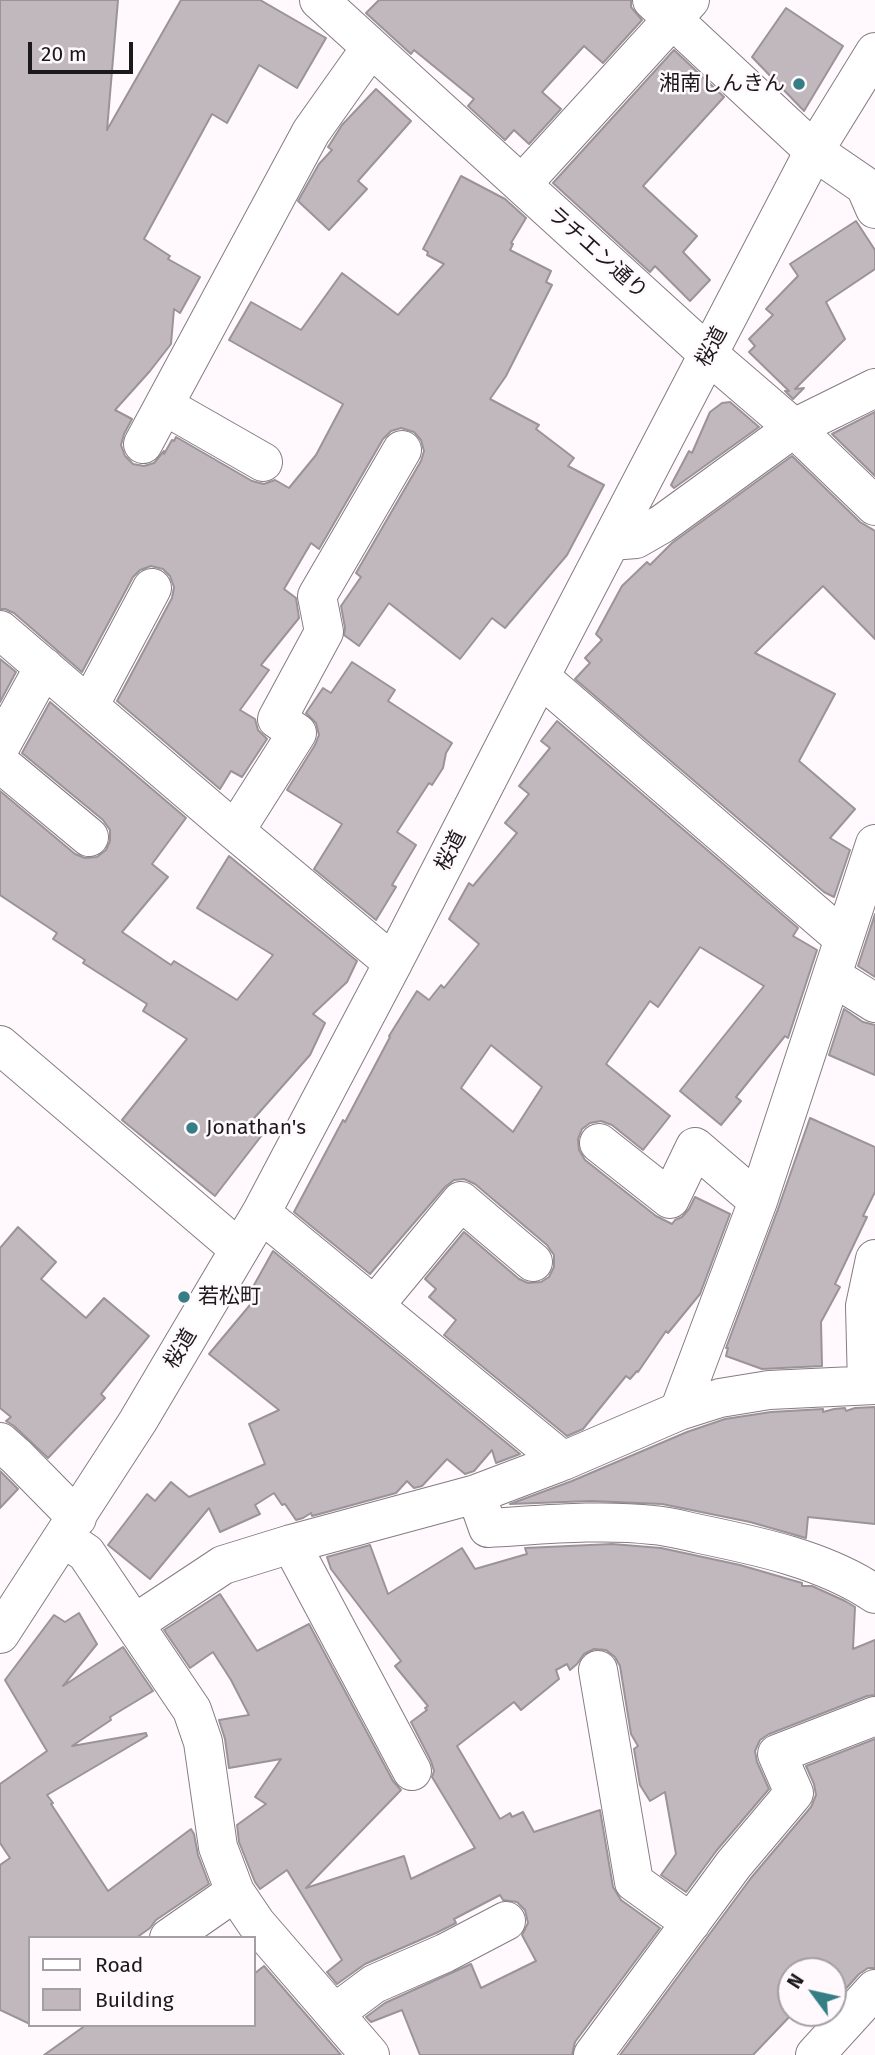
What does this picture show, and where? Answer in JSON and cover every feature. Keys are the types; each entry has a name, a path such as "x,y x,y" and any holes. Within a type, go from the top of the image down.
{"street":[{"path":"522,184 671,6 814,151 872,190"},
{"name":"ラチエン通り","path":"342,8 372,49 708,354 794,428 875,506"},
{"path":"144,444 311,132 372,49"},
{"name":"桜道","path":"0,1634 138,1422 261,1213 814,151 875,52"},
{"path":"611,541 636,539 662,524 794,428 875,388"},
{"path":"164,406 263,462"},
{"path":"235,831 296,733 277,719 324,632 317,596 402,450"},
{"path":"89,706 152,588"},
{"path":"0,630 393,962"},
{"path":"0,747 44,667"},
{"path":"540,677 844,939"},
{"path":"0,763 89,837"},
{"path":"679,1411 758,1201 875,844"},
{"path":"832,976 875,1003"},
{"path":"0,1045 239,1249"},
{"path":"599,1143 670,1199 695,1147 758,1201"},
{"path":"375,1305 461,1201 533,1262"},
{"path":"261,1213 563,1461"},
{"path":"134,1624 223,1565 476,1494 563,1461 679,1411 720,1398 769,1390 871,1385 865,1306 875,1259"},
{"path":"0,1442 17,1457 70,1528 192,1710 203,1742 218,1847 235,1892 256,1923 370,2055"},
{"path":"476,1494 488,1528 590,1523 654,1525 745,1543 824,1568 856,1581 875,1594"},
{"path":"291,1544 412,1771"},
{"path":"598,1670 634,1882 691,1923"},
{"path":"593,2055 734,1864 794,1793 777,1754 875,1716"},
{"path":"172,1936 235,1892"},
{"path":"335,2013 374,1984 446,1953 506,1921"},
{"path":"815,2055 875,1989"}],"building":[{"path":"0,0 118,0 107,130 181,0 260,0 326,38 297,88 259,65 227,123 212,114 144,239 170,256 168,259 200,277 180,313 174,309 171,344 115,410 132,419 121,445 125,456 133,464 144,466 154,463 176,437 252,481 264,484 275,480 289,488 316,455 343,404 229,340 251,302 301,330 342,273 398,315 444,264 427,255 428,252 423,249 461,176 505,199 526,218 511,243 513,244 510,250 551,271 546,282 552,285 506,376 490,399 539,425 536,429 574,458 568,466 604,485 567,555 505,628 492,618 460,659 389,603 359,646 344,635 341,606 361,577 356,573 421,461 424,451 421,440 414,432 401,428 391,431 383,439 319,549 311,543 284,589 296,598 299,618 261,665 269,670 240,710 255,719 258,730 267,739 242,777 231,771 220,789 117,701 172,598 174,587 170,576 163,569 151,566 140,570 133,577 82,672 14,613 0,609"},
{"path":"379,0 631,0 631,7 642,20 603,63 584,46 542,92 561,109 529,144 514,130 505,140 468,106 474,99 414,50 411,54 366,13"},
{"name":"湘南しんきん","path":"786,8 843,46 804,111 752,57"},
{"path":"674,50 724,97 643,186 697,236 683,252 710,280 690,301 655,266 650,272 553,183"},
{"path":"376,89 411,121 358,181 367,189 329,230 298,201 319,164 332,150 328,147 342,125"},
{"path":"856,221 875,250 875,269 826,302 845,339 795,389 804,388 793,399 785,391 789,391 749,352 755,346 749,339 773,315 766,309 798,276 790,264"},
{"path":"730,402 759,427 674,488 671,485 689,451 692,453 710,412 722,403"},
{"path":"875,412 875,476 832,434"},
{"path":"792,456 860,522 875,531 875,639 823,586 755,653 835,694 799,761 855,809 830,838 850,850 834,897 824,892 575,679 590,663 585,658 602,640 596,634 622,586 647,562 650,565 672,543"},
{"path":"0,659 16,672 0,702"},
{"path":"352,662 395,690 388,701 452,743 446,753 443,768 432,785 429,783 397,832 416,845 392,885 396,887 376,920 314,869 342,824 287,790 319,735 316,723 306,713 323,688 331,693"},
{"path":"50,702 186,818 152,864 168,877 122,932 171,965 174,961 237,1000 273,955 197,908 229,856 357,961 347,982 313,1014 325,1023 310,1055 249,1124 262,1135 215,1196 122,1120 187,1039 143,1011 147,1004 83,963 85,960 53,939 57,933 0,895 0,791 75,854 85,858 97,857 106,850 110,841 110,830 103,820 22,753"},
{"path":"557,721 798,928 793,936 817,950 788,1038 785,1036 736,1097 741,1101 721,1125 680,1091 764,986 700,947 658,1007 650,1001 606,1064 670,1116 643,1150 612,1125 601,1121 590,1123 582,1129 578,1139 579,1150 585,1160 656,1216 672,1224 689,1209 695,1197 730,1214 700,1294 668,1333 666,1331 638,1372 630,1379 626,1376 583,1429 567,1436 444,1335 456,1320 429,1297 436,1289 425,1279 464,1232 519,1279 528,1283 541,1282 549,1277 554,1267 554,1255 547,1245 475,1184 464,1179 454,1180 445,1187 370,1274 294,1212 343,1120 345,1122 389,1036 417,991 429,1000 441,985 444,988 479,944 449,919 469,883 473,886 517,833 505,823 529,794 519,786 550,748 541,741","holes":["491,1045 542,1087 513,1132 461,1088"]},
{"path":"875,914 875,977 858,966"},
{"path":"844,1009 863,1022 875,1025 875,1075 829,1055"},
{"path":"810,1118 875,1147 875,1192 863,1216 867,1217 835,1284 840,1287 821,1322 822,1366 762,1369 726,1356 726,1348"},
{"path":"18,1227 56,1262 41,1279 86,1318 104,1298 149,1336 101,1394 105,1398 48,1458 6,1421 11,1417 0,1408 0,1248"},
{"path":"273,1251 520,1454 496,1463 492,1450 474,1471 465,1474 447,1459 422,1486 414,1488 407,1481 396,1493 312,1516 311,1513 296,1520 274,1493 255,1505 260,1514 220,1532 209,1508 150,1579 108,1545 147,1494 155,1501 171,1482 189,1497 265,1464 249,1424 279,1410 209,1354 255,1299 249,1294"},
{"path":"875,1407 875,1524 808,1517 806,1538 750,1522 662,1504 591,1501 510,1504 725,1419 771,1412 823,1409 823,1412 845,1408 846,1411"},
{"path":"0,1471 18,1489 0,1508"},
{"path":"612,1544 661,1548 740,1565 802,1583 802,1586 812,1586 845,1601 855,1607 853,1649 875,1640 875,1695 769,1734 760,1740 755,1751 757,1762 769,1789 717,1850 686,1892 661,1875 676,1854 665,1792 650,1801 640,1785 634,1749 638,1746 631,1734 620,1666 615,1657 606,1650 594,1649 584,1654 570,1670 567,1664 556,1670 559,1679 521,1710 514,1702 457,1746 500,1819 510,1813 512,1817 523,1812 534,1832 600,1810 613,1887 621,1900 660,1928 575,2042 572,2055 420,2055 402,2010 371,2022 366,2017 385,2003 471,1964 481,1988 536,1961 522,1935 528,1923 525,1910 517,1902 503,1900 500,1895 454,1919 456,1923 365,1964 337,1984 327,1972 342,1960 287,1870 260,1889 239,1842 237,1825 266,1804 255,1797 281,1759 229,1768 219,1720 249,1715 213,1652 190,1668 164,1630 220,1594 257,1651 309,1624 393,1781 401,1790 306,1888 404,1856 411,1879 475,1848 432,1777 434,1771 431,1761 411,1722 427,1710 425,1708 428,1706 395,1666 401,1661 331,1569 327,1557 370,1545 388,1594 462,1548 475,1569 527,1554 525,1548"},
{"path":"79,1613 97,1644 63,1686 123,1647 153,1691 110,1717 111,1720 72,1746 146,1733 147,1736 47,1795 53,1803 51,1804 108,1891 191,1829 209,1884 156,1920 139,1936 28,1936 28,2023 0,2010 0,1865 10,1858 0,1843 0,1784 47,1751 5,1680 54,1615 65,1622"},
{"path":"875,1739 875,1968 868,1968 859,1974 847,1987 847,1957 777,1957 777,2027 780,2027 753,2055 620,2055 751,1878 811,1807 816,1795 806,1766"},
{"path":"264,1966 341,2055 44,2055 83,2027 256,2027 256,1972"}],"place":[{"name":"湘南しんきん","path":"799,84"},
{"name":"Jonathan's","path":"192,1128"},
{"name":"若松町","path":"184,1297"}]}
